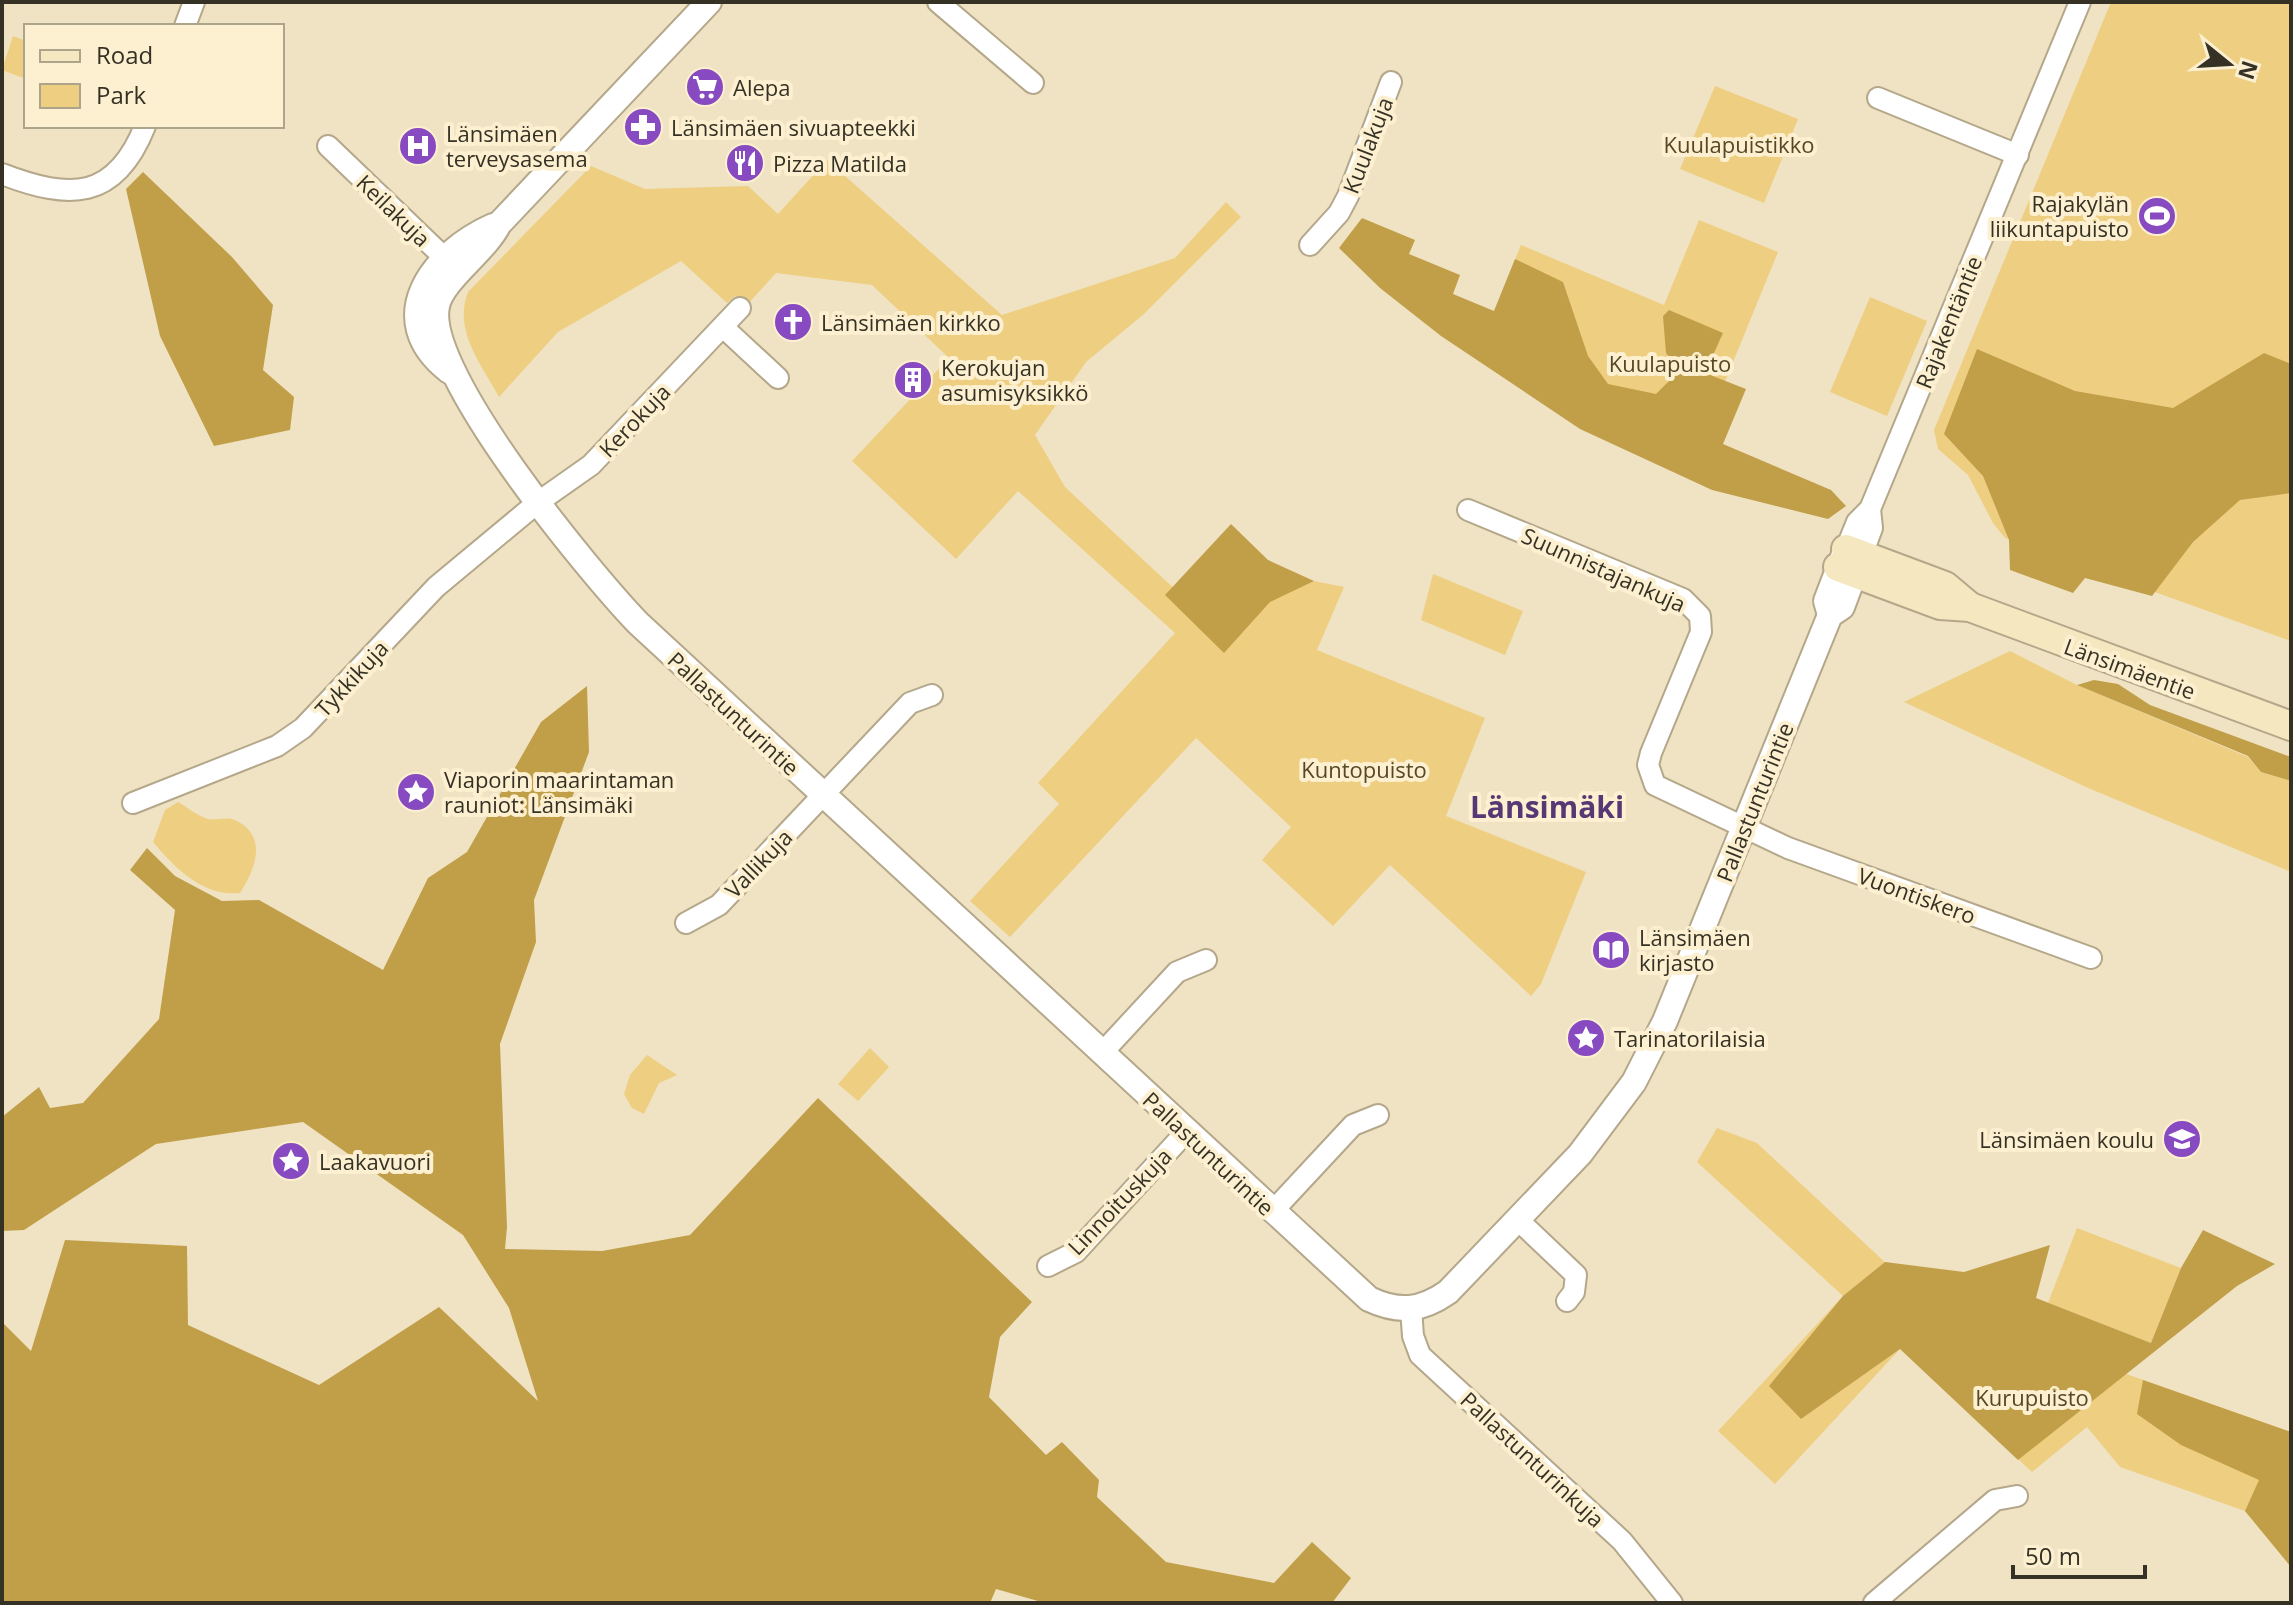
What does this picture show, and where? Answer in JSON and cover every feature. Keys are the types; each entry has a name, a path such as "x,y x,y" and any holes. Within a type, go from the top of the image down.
{"main road":[{"name":"Länsimäentie","path":"1850,561 1945,586 1970,607 2291,726"}],"street":[{"path":"186,24 194,2"},
{"name":"Pallastunturintie","path":"709,2 540,183 499,224 479,233 453,267 420,295 415,323 436,361 454,374 564,540 638,623 1369,1299 1398,1309 1411,1309 1424,1306 1448,1292 1580,1154 1638,1075 1744,828 1830,615 1826,601 1850,561"},
{"path":"938,2 1033,83"},
{"name":"Rajakentäntie","path":"1850,561 1872,528 1870,509 2080,2"},
{"name":"Kuulakuja","path":"1310,245 1339,213 1348,196 1391,82"},
{"path":"1878,98 2018,155"},
{"path":"2,174 47,189 86,190 109,179 126,165 144,128"},
{"name":"Keilakuja","path":"328,146 453,267"},
{"name":"Kerokuja","path":"537,503 591,465 740,308"},
{"path":"723,327 778,378"},
{"name":"Tykkikuja","path":"133,803 277,746 303,728 436,587 537,503"},
{"name":"Suunnistajankuja","path":"1468,510 1693,606 1700,616 1701,632 1651,753 1649,775 1662,790 1744,828"},
{"name":"Vallikuja","path":"686,923 719,905 910,703 932,695"},
{"name":"Vuontiskero","path":"1744,828 1788,848 2091,958"},
{"path":"1102,1053 1177,972 1206,960"},
{"path":"1272,1212 1353,1125 1378,1115"},
{"name":"Linnoituskuja","path":"1048,1266 1076,1252 1186,1132"},
{"path":"1517,1219 1576,1275 1574,1292 1567,1301"},
{"name":"Pallastunturinkuja","path":"1411,1309 1413,1336 1420,1355 1622,1541 1672,1603"},
{"path":"1874,1603 1995,1500 2017,1496"}],"green space":[{"name":"Rajakylän liikuntapuisto","path":"2111,2 2291,2 2291,641 2005,538 1993,523 1968,475 1938,449 1934,430"},
{"path":"13,36 24,40 24,78 2,70"},
{"name":"Kuulapuistikko","path":"1715,86 1798,119 1764,203 1680,169"},
{"name":"Kuntopuisto","path":"827,160 1002,315 1175,258 1226,202 1241,217 1144,314 1086,362 1035,435 1065,487 1180,594 1314,581 1344,587 1317,650 1485,718 1446,816 1586,872 1541,984 1531,996 1390,865 1333,926 1262,860 1291,827 1196,738 1010,937 970,901 1059,804 1038,783 1175,633 1018,491 956,559 852,461 949,358 872,285 776,273 746,306 735,296 727,303 681,261 558,332 499,397 466,333 464,306 468,292 591,166 645,189 748,186 778,214"},
{"path":"143,172 232,257 273,305 263,370 294,397 290,430 214,446 160,336 126,189"},
{"path":"1362,218 1415,240 1409,254 1460,275 1453,294 1494,311 1515,259 1563,282 1588,356 1608,384 1656,394 1679,371 1666,353 1663,316 1669,310 1723,333 1705,373 1746,389 1723,444 1831,490 1846,506 1828,519 1712,490 1580,429 1441,336 1380,288 1339,248"},
{"name":"Kuulapuisto","path":"1699,220 1778,252 1700,443 1658,422 1494,311 1521,245 1664,305"},
{"path":"1870,297 1927,321 1887,416 1830,392"},
{"path":"1977,349 2075,391 2173,408 2264,353 2291,364 2291,493 2240,500 2193,542 2152,596 2085,578 2073,593 2010,570 2009,540 1983,476 1944,434"},
{"path":"1231,524 1268,560 1314,581 1270,602 1224,653 1165,595"},
{"path":"1433,574 1523,611 1505,655 1421,620"},
{"path":"2010,651 2077,685 2248,757 2261,772 2291,781 2291,872 2088,788 1904,702"},
{"path":"2094,680 2118,684 2150,705 2291,757 2291,781 2261,772 2248,756 2077,685"},
{"path":"587,686 589,752 534,900 536,942 500,1044 507,1227 505,1249 602,1251 690,1235 818,1098 1032,1302 1000,1337 989,1397 1046,1455 1062,1442 1099,1480 1097,1497 1166,1562 1274,1583 1312,1542 1351,1578 1332,1603 1045,1603 996,1589 990,1603 2,1603 2,1322 31,1351 65,1240 187,1246 188,1325 319,1385 439,1307 538,1401 509,1308 463,1235 303,1122 156,1144 24,1230 2,1231 2,1117 39,1087 50,1108 83,1103 159,1019 175,910 130,870 147,848 175,876 222,901 259,900 383,970 428,878 467,852 541,722"},
{"path":"178,802 205,818 235,820 252,835 256,854 254,864 240,893 214,890 191,879 153,842 165,810"},
{"path":"870,1048 889,1067 858,1101 838,1084"},
{"path":"647,1055 677,1075 659,1083 644,1114 632,1108 624,1094 630,1075"},
{"name":"Kurupuisto","path":"1717,1128 1757,1143 1931,1305 2291,1432 2291,1567 2245,1511 2120,1467 2087,1427 2032,1472 1900,1349 1775,1484 1718,1431 1843,1296 1697,1162"},
{"path":"2077,1228 2181,1268 2151,1343 2048,1303"},
{"path":"2203,1230 2275,1264 2237,1286 2018,1460 1900,1349 1801,1419 1769,1386 1843,1296 1885,1262 1964,1272 2050,1245 2036,1298 2151,1343 2181,1268"},
{"path":"2143,1380 2291,1432 2291,1567 2245,1511 2259,1480 2181,1445 2137,1414"}],"place":[{"name":"Alepa","path":"705,87"},
{"name":"Länsimäen sivuapteekki","path":"643,127"},
{"name":"Länsimäen terveysasema","path":"418,146"},
{"name":"Pizza Matilda","path":"745,163"},
{"name":"Rajakylän liikuntapuisto","path":"2157,216"},
{"name":"Länsimäen kirkko","path":"793,322"},
{"name":"Kerokujan asumisyksikkö","path":"913,380"},
{"name":"Viaporin maarintaman rauniot: Länsimäki","path":"416,792"},
{"name":"Länsimäen kirjasto","path":"1611,950"},
{"name":"Tarinatorilaisia","path":"1586,1038"},
{"name":"Länsimäen koulu","path":"2182,1139"},
{"name":"Laakavuori","path":"291,1161"}],"district":[{"name":"Länsimäki","path":"1547,806"}]}
